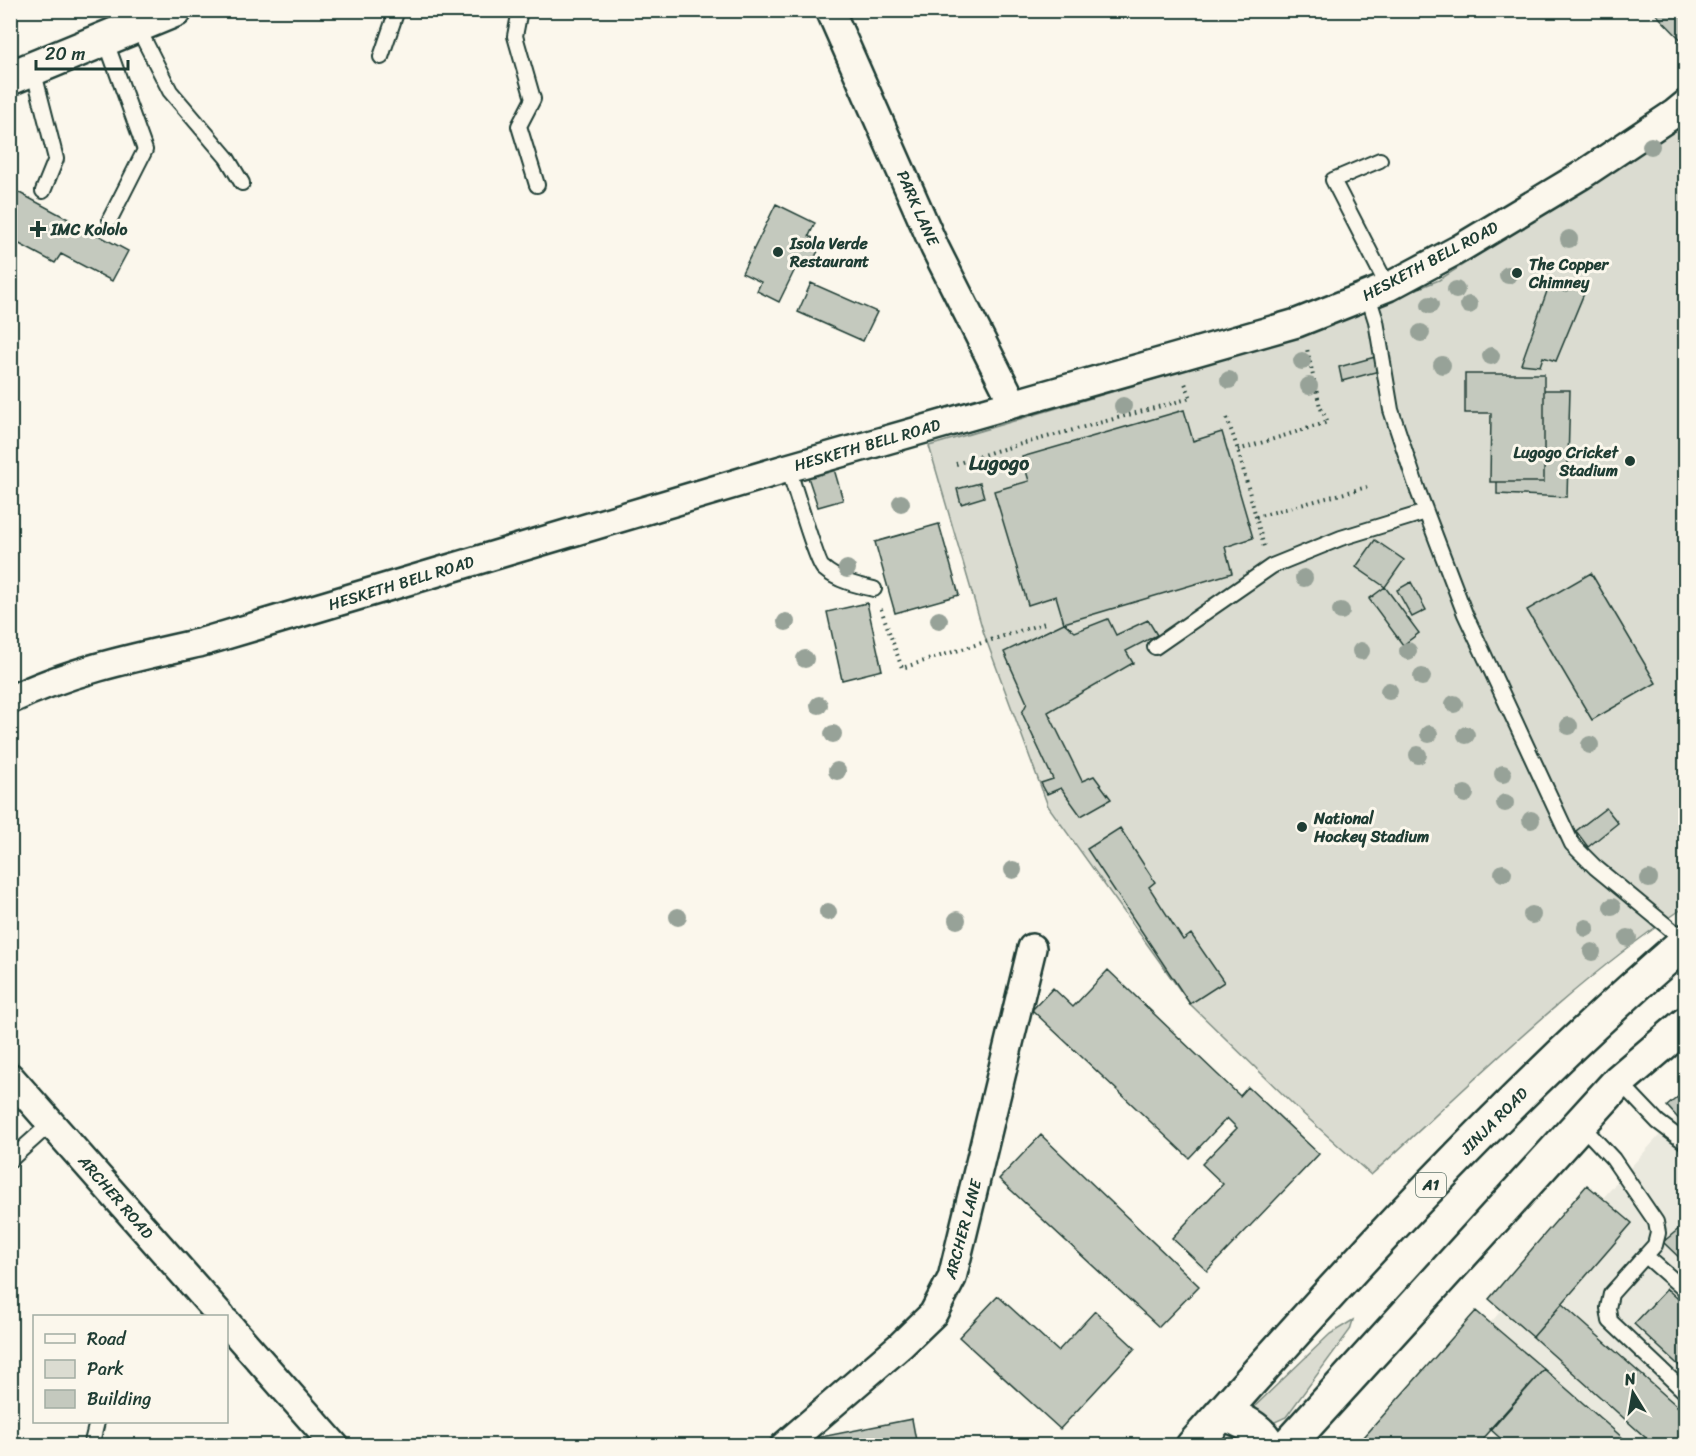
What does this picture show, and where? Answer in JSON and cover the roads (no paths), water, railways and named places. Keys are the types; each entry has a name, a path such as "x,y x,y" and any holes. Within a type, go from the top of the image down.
{"main road":[{"path":"22,73 175,10"},
{"name":"JINJA ROAD","path":"1193,1446 1381,1237 1611,1006 1685,941"},
{"path":"1287,1446 1619,1081 1686,1024"},
{"path":"1222,1413 1251,1426 1269,1446"}],"street":[{"name":"PARK LANE","path":"830,10 935,248 1013,403"},
{"name":"HESKETH BELL ROAD","path":"10,700 135,657 200,643 788,468 1297,323 1378,292 1458,249 1582,175 1686,104"},
{"name":"ARCHER LANE","path":"784,1446 925,1322 933,1314 952,1278 1032,948"},
{"name":"ARCHER ROAD","path":"10,1077 219,1315"},
{"path":"228,1324 335,1446"}],"lane":[{"path":"381,57 397,10"},
{"path":"520,10 515,36 533,99 519,126 537,185"},
{"path":"137,26 170,91 227,158 242,183"},
{"path":"105,39 145,150 110,219"},
{"path":"22,73 56,159 43,191"},
{"path":"1380,160 1333,180 1378,292 1376,321 1391,410 1426,512 1465,614 1572,844 1595,867 1685,941"},
{"path":"788,468 821,567 852,584 874,589"},
{"path":"1155,647 1272,566 1341,538 1426,512"},
{"path":"1619,1081 1658,1122 1686,1143"},
{"path":"10,1160 51,1123"},
{"path":"1580,1124 1613,1159 1656,1222 1658,1233 1655,1245 1611,1294 1608,1308 1610,1321 1686,1393"},
{"path":"1646,1256 1686,1291"},
{"path":"91,1446 97,1423"}],"place":[{"name":"IMC Kololo","path":"38,229"},
{"name":"Isola Verde Restaurant","path":"778,252"},
{"name":"The Copper Chimney","path":"1517,273"},
{"name":"Lugogo Cricket Stadium","path":"1630,461"},
{"name":"National Hockey Stadium","path":"1302,827"}],"district":[{"name":"Lugogo","path":"999,463"}]}
